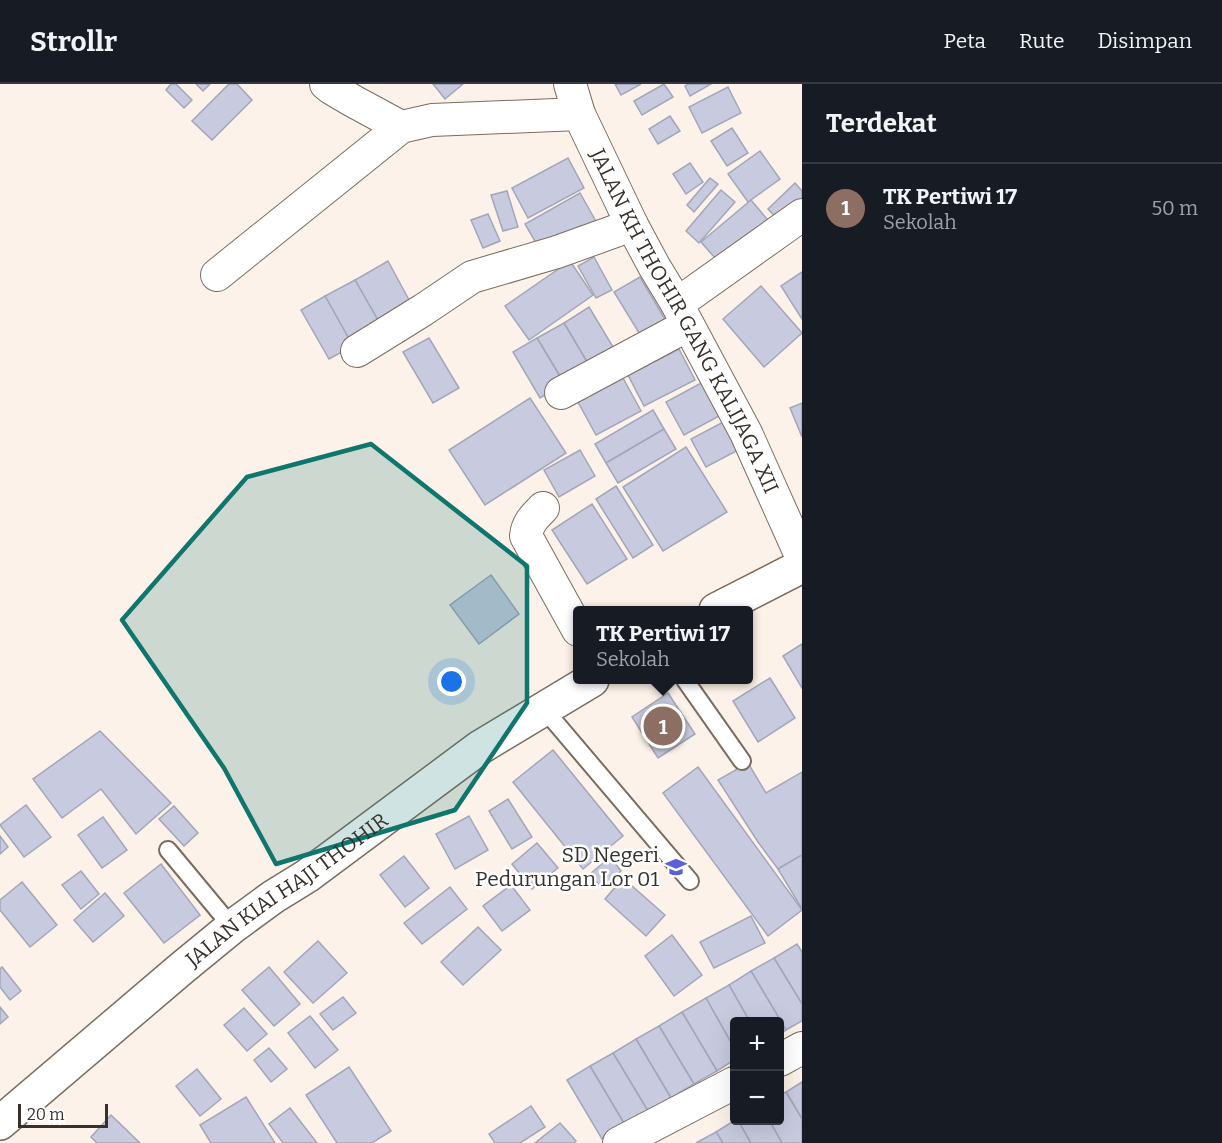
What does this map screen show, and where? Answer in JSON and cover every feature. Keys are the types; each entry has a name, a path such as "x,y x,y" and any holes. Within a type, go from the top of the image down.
{"street":[{"path":"326,84 401,127"},
{"name":"JALAN KH THOHIR GANG KALIJAGA XII","path":"570,84 579,114 632,225 746,433 802,558"},
{"path":"217,275 401,127 432,120 579,114"},
{"path":"561,393 682,314 802,215"},
{"path":"357,351 472,277 557,252 632,225"},
{"path":"543,508 530,522 525,536 573,621"},
{"path":"724,606 802,566"},
{"name":"JALAN KIAI HAJI THOHIR","path":"0,1123 232,927 307,876 479,748 585,684"},
{"path":"784,1058 802,1048"},
{"path":"620,1143 730,1086"}],"lane":[{"path":"688,684 742,761"},
{"path":"544,709 690,881"},
{"path":"168,850 232,927"}],"highlighted area":[{"path":"371,444 527,566 527,703 455,810 276,864 224,768 122,620 247,477"}],"building":[{"path":"171,84 176,84 192,100 184,108 166,90"},
{"path":"196,84 210,84 203,91"},
{"path":"229,84 237,84 252,100 212,140 192,121"},
{"path":"433,84 463,84 445,99"},
{"path":"615,84 641,84 621,95"},
{"path":"664,84 673,97 642,115 634,101"},
{"path":"711,84 690,96 685,86"},
{"path":"728,87 741,113 702,133 689,107"},
{"path":"670,116 680,131 658,144 649,129"},
{"path":"732,128 748,153 727,166 711,141"},
{"path":"760,151 780,179 748,202 728,174"},
{"path":"568,158 584,188 528,218 512,188"},
{"path":"690,163 703,182 686,194 673,174"},
{"path":"710,178 718,184 694,212 687,205"},
{"path":"795,183 802,191 802,205 782,224 768,209"},
{"path":"721,190 735,202 699,243 686,231"},
{"path":"507,191 518,227 503,231 491,195"},
{"path":"580,193 598,225 543,255 525,224"},
{"path":"751,200 772,225 723,267 701,242"},
{"path":"488,214 500,241 483,248 471,220"},
{"path":"594,257 612,290 596,298 578,266"},
{"path":"388,261 415,311 383,329 355,280"},
{"path":"570,261 593,295 529,340 505,306"},
{"path":"802,272 802,319 781,286"},
{"path":"640,277 669,326 644,341 614,292"},
{"path":"355,280 383,329 353,346 325,296"},
{"path":"761,286 802,333 764,367 723,319"},
{"path":"325,296 353,346 329,359 301,310"},
{"path":"589,307 616,352 590,367 564,323"},
{"path":"564,323 590,367 564,383 537,338"},
{"path":"429,338 459,388 433,403 403,352"},
{"path":"537,338 564,383 540,398 513,352"},
{"path":"679,349 695,380 644,406 628,375"},
{"path":"623,378 641,411 596,435 578,402"},
{"path":"703,382 721,415 684,435 666,402"},
{"path":"530,398 566,453 485,505 449,450"},
{"path":"802,403 802,437 790,408"},
{"path":"653,410 664,429 606,463 595,444"},
{"path":"727,420 742,448 706,467 691,439"},
{"path":"664,429 676,449 618,483 606,463"},
{"path":"686,447 727,512 663,551 623,487"},
{"path":"580,450 595,476 559,497 544,470"},
{"path":"616,486 653,545 633,558 596,499"},
{"path":"592,504 627,559 587,584 552,530"},
{"path":"491,575 519,614 479,644 450,605"},
{"path":"802,644 802,688 783,656"},
{"path":"770,678 795,718 758,742 733,701"},
{"path":"668,693 695,734 658,758 632,717"},
{"path":"100,731 171,803 136,834 101,789 62,818 33,779"},
{"path":"553,750 623,836 583,869 513,782"},
{"path":"748,763 766,793 802,772 802,855 778,869 718,780"},
{"path":"698,767 802,910 768,936 663,793"},
{"path":"508,799 532,837 512,849 489,811"},
{"path":"26,805 51,837 24,857 0,825"},
{"path":"174,806 198,833 184,846 159,819"},
{"path":"469,816 488,850 455,869 436,834"},
{"path":"103,817 127,850 102,868 78,835"},
{"path":"0,836 8,847 0,854"},
{"path":"537,843 558,868 532,889 512,864"},
{"path":"802,855 802,909 778,869"},
{"path":"404,856 429,888 405,907 380,875"},
{"path":"610,857 621,871 602,888 590,874"},
{"path":"161,864 200,915 164,943 124,893"},
{"path":"81,871 99,894 81,909 62,885"},
{"path":"623,878 665,915 646,936 605,899"},
{"path":"22,882 57,925 30,947 0,910 0,900"},
{"path":"511,885 530,910 502,931 483,906"},
{"path":"450,887 467,909 422,944 404,923"},
{"path":"105,893 124,916 93,942 74,920"},
{"path":"751,916 765,943 714,968 700,942"},
{"path":"478,927 501,950 463,985 441,962"},
{"path":"672,935 702,975 674,996 645,956"},
{"path":"318,941 347,973 313,1003 284,972"},
{"path":"797,944 802,952 802,1004 774,958"},
{"path":"774,958 802,1004 802,1021 786,1030 784,1017 778,1017 751,971"},
{"path":"2,967 21,991 10,1000 0,987"},
{"path":"269,967 300,1004 274,1026 242,990"},
{"path":"751,971 778,1017 747,1017 729,985"},
{"path":"729,985 747,1017 730,1017 730,1041 706,998"},
{"path":"343,997 356,1013 333,1030 320,1014"},
{"path":"706,998 730,1041 730,1063 717,1071 682,1012"},
{"path":"0,1007 8,1017 0,1024"},
{"path":"244,1008 267,1034 247,1051 224,1025"},
{"path":"682,1012 717,1071 694,1084 659,1026"},
{"path":"310,1016 338,1050 315,1068 288,1033"},
{"path":"659,1026 694,1084 671,1098 636,1039"},
{"path":"636,1039 671,1098 648,1111 613,1053"},
{"path":"269,1048 287,1069 271,1082 254,1060"},
{"path":"613,1053 648,1111 625,1125 590,1066"},
{"path":"590,1066 625,1125 602,1139 567,1080"},
{"path":"349,1067 391,1131 372,1143 337,1143 306,1095"},
{"path":"197,1069 221,1099 200,1116 176,1086"},
{"path":"802,1082 802,1119 786,1092"},
{"path":"786,1092 802,1119 802,1143 782,1143 772,1125 784,1125 784,1093"},
{"path":"246,1097 275,1143 211,1143 200,1125"},
{"path":"531,1106 545,1127 520,1143 495,1143 489,1134"},
{"path":"290,1108 317,1143 283,1143 269,1124"},
{"path":"111,1115 140,1143 97,1143 91,1137"},
{"path":"560,1123 576,1141 574,1143 535,1143"},
{"path":"730,1123 730,1125 741,1125 751,1143 723,1143 716,1132"},
{"path":"741,1125 772,1125 782,1143 751,1143"},
{"path":"716,1132 723,1143 696,1143"}],"place":[{"name":"TK Pertiwi 17","path":"663,726"},
{"name":"SD Negeri Pedurungan Lor 01","path":"676,867"}]}
